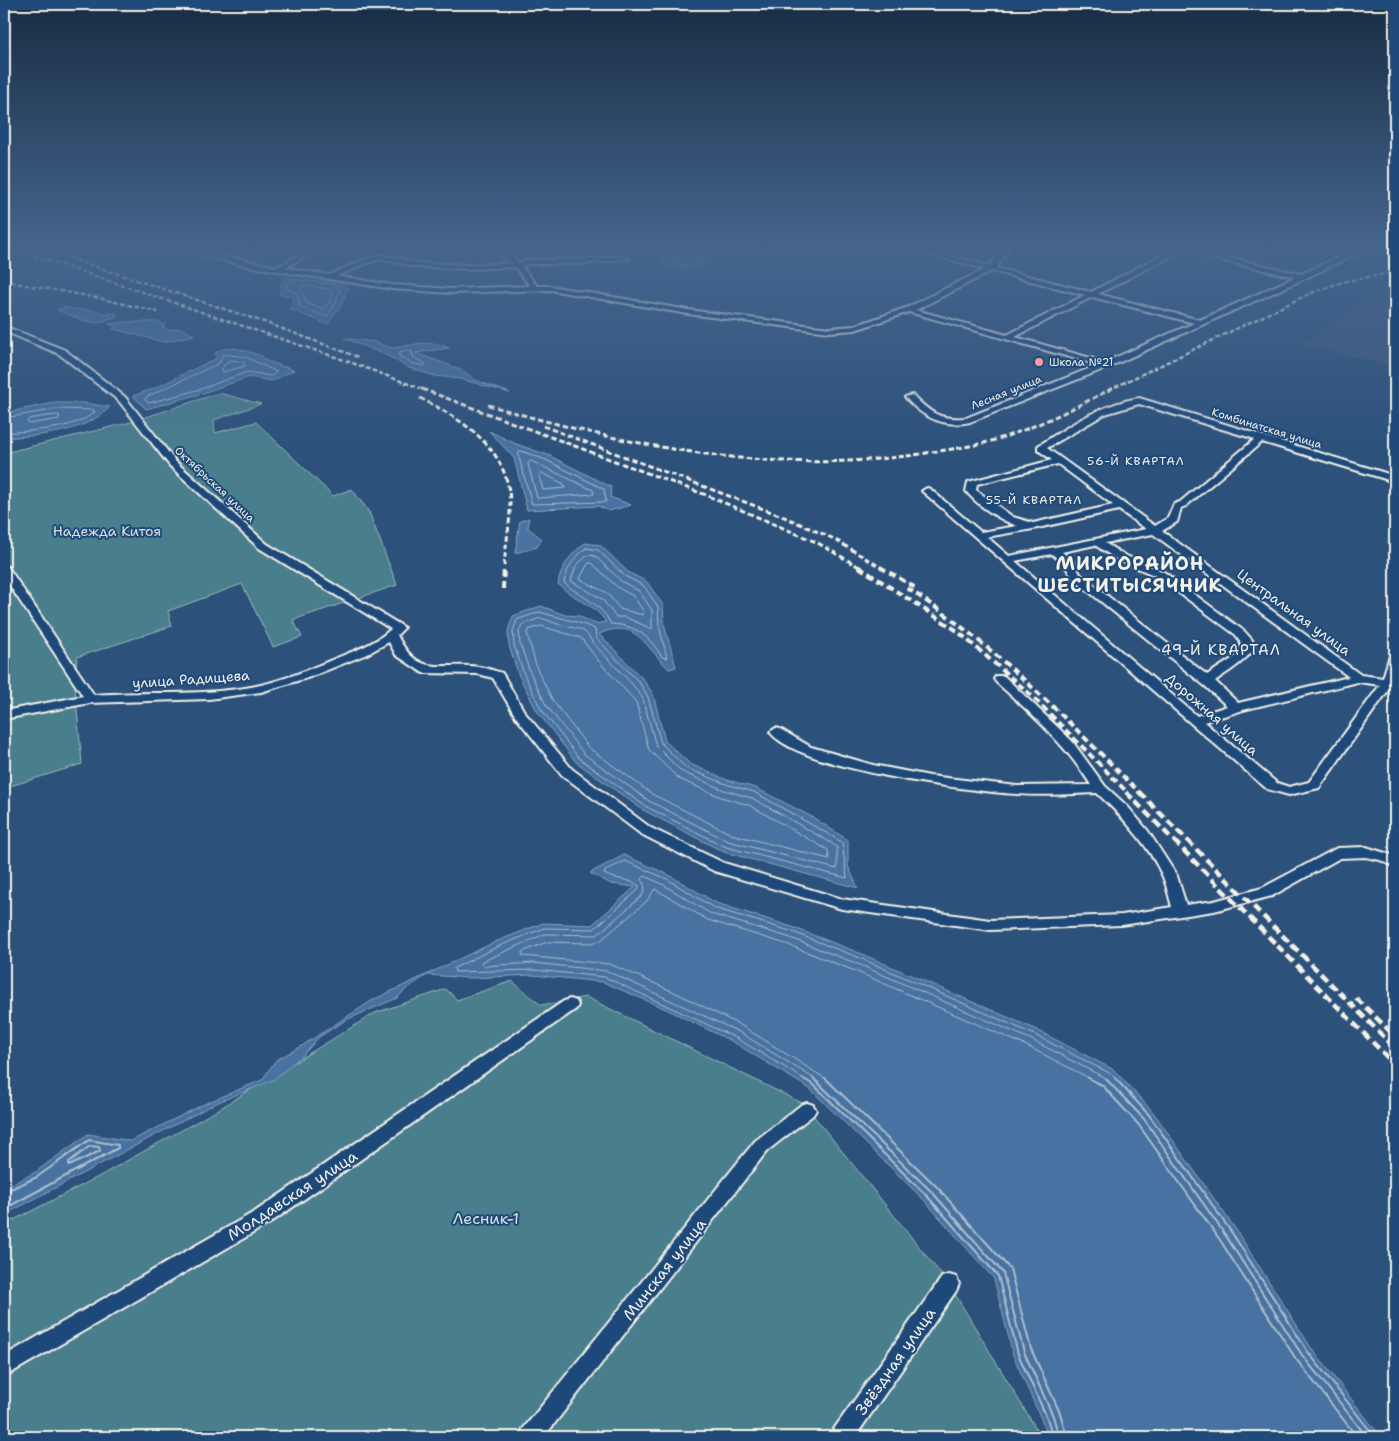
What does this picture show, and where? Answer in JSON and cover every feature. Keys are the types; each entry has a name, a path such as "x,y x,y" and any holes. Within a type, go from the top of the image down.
{"street":[{"path":"719,316 829,330 855,328 890,316"},
{"path":"931,316 1106,365"},
{"path":"1009,337 1049,316"},
{"path":"1178,316 1200,322"},
{"name":"Лесная улица","path":"909,396 934,419 952,422 967,420 1106,365 1213,316"},
{"name":"Октябрьская улица","path":"4,328 62,352 122,399 173,464 263,546 395,632"},
{"name":"Комбинатская улица","path":"1041,448 1065,432 1121,403 1132,401 1149,402 1395,479"},
{"path":"1008,559 1156,530 1173,520 1177,506 1183,504 1259,440 1267,439"},
{"name":"Центральная улица","path":"1041,448 1358,678 1388,682"},
{"path":"1033,526 1013,522 975,495 971,491 971,484 1060,461"},
{"name":"Дорожная улица","path":"927,491 1272,786 1289,791 1314,785 1388,682"},
{"path":"979,535 1033,526 1122,506"},
{"path":"1097,542 1120,557 1160,574 1240,633 1246,640 1248,649 1239,659 1208,680 1208,683"},
{"path":"1054,550 1070,563 1076,576 1208,683 1237,709"},
{"path":"4,569 91,699"},
{"path":"395,632 400,653 427,670 479,670 498,676 520,714 567,772 646,831 719,867 842,904 990,925 1122,920 1214,906 1267,892 1337,853 1366,852 1384,856 1395,862"},
{"name":"улица Радищева","path":"4,715 29,708 91,699 167,697 250,691 288,682 378,645 395,632"},
{"path":"1388,682 1395,658"},
{"path":"1197,720 1210,714 1237,709 1358,678"},
{"path":"1000,679 1055,729 1089,768 1100,789 1123,810 1143,834 1170,876 1181,911"},
{"path":"776,732 806,750 872,769 930,780 1017,790 1100,789"},
{"name":"Молдавская улица","path":"4,1367 263,1217 570,1005"},
{"name":"Минская улица","path":"531,1437 761,1146 807,1110"},
{"name":"Звёздная улица","path":"842,1437 949,1284"}],"shaded area":[{"path":"1341,316 1395,316 1395,367 1300,344"}],"green space":[{"name":"Надежда Китоя","path":"219,393 261,404 214,420 215,433 256,422 333,496 352,489 369,512 397,585 293,620 302,637 273,647 242,584 168,611 172,626 77,657 75,688 82,764 4,788 4,453 131,422"},
{"name":"Лесник-1","path":"512,981 541,1005 586,997 804,1104 949,1284 1041,1437 4,1437 4,1225 98,1177 214,1112 375,1013 446,989 457,1000"}],"water":[{"path":"72,316 116,316 98,323 84,321"},
{"path":"307,316 333,316 327,324"},
{"path":"158,322 166,325 162,327 169,330 180,328 194,335 164,342 113,329 115,326 109,324"},
{"path":"344,338 374,342 392,348 422,343 438,344 449,348 415,353 449,365 465,372 475,380 510,393 460,379 435,376 409,368 388,356"},
{"path":"236,348 262,356 264,360 294,370 272,381 249,377 203,393 146,409 133,396 153,389 217,358 215,353 223,349"},
{"path":"54,403 83,403 110,407 87,423 74,428 46,434 4,438 4,413"},
{"path":"489,431 516,444 548,455 611,487 610,497 631,505 609,511 598,506 527,510 514,458"},
{"path":"529,518 528,528 542,539 537,547 515,553 520,521"},
{"path":"585,543 600,545 628,572 647,582 663,605 664,624 676,667 669,669 640,637 632,632 623,629 599,634 643,679 653,694 665,741 690,764 727,780 756,788 812,817 848,840 848,866 858,888 724,852 643,810 576,762 537,711 519,676 509,646 508,631 513,616 541,606 565,615 579,616 595,624 606,622 590,606 564,590 558,584 567,561"},
{"path":"624,855 669,875 716,903 792,927 862,954 1035,1029 1114,1070 1153,1112 1236,1230 1312,1349 1381,1437 1049,1437 1013,1355 994,1279 924,1200 810,1089 733,1042 666,1009 603,982 533,975 469,978 427,975 406,989 397,998 346,1020 319,1037 303,1055 273,1080 216,1103 4,1215 4,1188 34,1173 88,1134 131,1141 204,1104 262,1080 276,1060 300,1047 373,1000 495,942 543,923 592,925 635,887 611,884 590,873"}],"railway":[{"path":"214,316 347,361 425,390"},
{"path":"247,316 358,357"},
{"path":"1109,390 1263,316"},
{"path":"422,389 706,495 816,542 861,568"},
{"path":"488,405 599,434 655,446 711,455 767,460 824,462 881,459 986,443 1043,422 1109,390"},
{"path":"420,398 469,428 494,454 503,469 508,487 510,507 504,568"},
{"path":"543,426 782,516 832,538 882,568"},
{"path":"503,589 504,567"},
{"path":"859,567 956,630 1030,694 1128,793"},
{"path":"880,567 916,588"},
{"path":"907,588 970,634 1029,684 1140,793"},
{"path":"1126,792 1395,1065"},
{"path":"1140,793 1395,1048"},
{"path":"1356,998 1395,1036"}],"place":[{"name":"Школа №21","path":"1039,362"}],"district":[{"name":"56-Й КВАРТАЛ","path":"1136,461"},
{"name":"55-Й КВАРТАЛ","path":"1034,500"},
{"name":"МИКРОРАЙОН ШЕСТИТЫСЯЧНИК","path":"1130,574"},
{"name":"49-Й КВАРТАЛ","path":"1221,650"}]}
